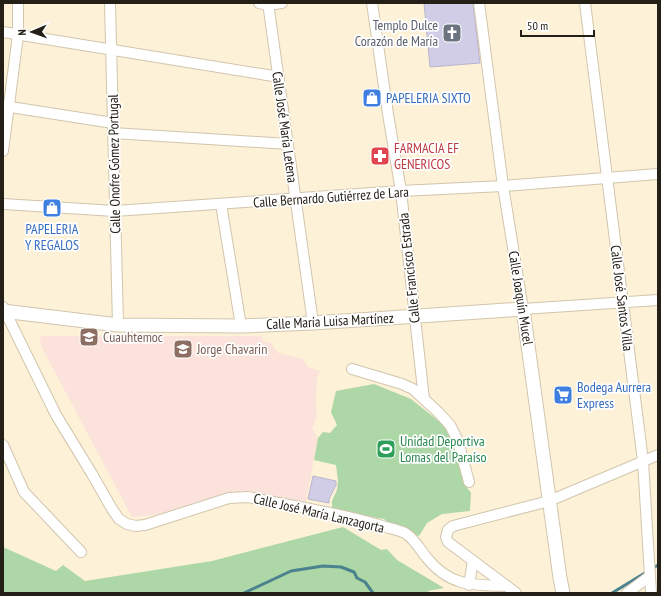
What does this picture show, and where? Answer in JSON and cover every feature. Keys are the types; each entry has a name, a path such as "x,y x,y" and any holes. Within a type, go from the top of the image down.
{"street":[{"path":"3,151 6,107 18,35 18,3"},
{"name":"Calle Onofre Gómez Portugal","path":"110,3 118,325"},
{"path":"265,4 282,3"},
{"name":"Calle Francisco Estrada","path":"372,3 401,192 424,399"},
{"name":"Calle Joaquín Mucel","path":"479,3 503,186 523,309 563,593"},
{"name":"Calle José Santos Villa","path":"585,3 643,461 651,593"},
{"name":"Calle José María Letena","path":"265,4 279,77 313,323"},
{"path":"3,32 279,77"},
{"path":"6,107 113,128 288,144"},
{"name":"Calle Bernardo Gutiérrez de Lara","path":"3,204 115,211 503,186 658,174"},
{"path":"221,204 241,326"},
{"name":"Calle María Luisa Martínez","path":"5,314 118,325 241,326 313,323 658,300"},
{"name":"Calle José María Lanzagorta","path":"5,314 56,415 112,509 119,518 127,524 136,526 149,524 229,498 248,497 361,520 405,533 414,540 432,564 459,582 469,585 507,586"},
{"path":"352,369 402,384 413,389 424,399 450,425 458,441 469,482"},
{"path":"3,445 7,463 24,492 81,552"},
{"path":"516,593 448,542 446,536 448,530 453,526 549,501 658,455"},
{"path":"469,585 473,561"},
{"path":"627,593 650,576"}],"shaded area":[{"path":"40,336 262,336 263,341 271,343 278,353 303,359 308,367 320,371 317,378 317,416 312,428 318,438 305,506 244,492 154,515 132,517 41,346"}],"green space":[{"name":"Unidad Deportiva Lomas del Paraíso","path":"374,384 411,399 451,431 465,485 471,493 470,511 442,514 427,523 419,536 393,527 384,519 332,510 332,501 337,490 338,481 336,465 314,460 318,438 323,432 330,433 337,425 331,412 336,391"},
{"path":"343,527 381,550 387,549 397,560 444,588 428,591 430,593 3,593 3,547 56,571 63,565 85,581 212,561"}],"building":[{"name":"Templo Dulce Corazón de María","path":"424,3 473,3 480,63 430,67"},
{"path":"313,476 336,481 336,485 329,499 329,503 308,499"}],"waterway":[{"path":"612,593 658,565"},
{"path":"244,593 291,571 323,566 341,567 354,572 357,578 365,582 373,593"}],"place":[{"name":"Templo Dulce Corazón de María","path":"452,33"},
{"name":"PAPELERIA SIXTO","path":"372,98"},
{"name":"FARMACIA EF GENERICOS","path":"380,156"},
{"name":"PAPELERIA Y REGALOS","path":"52,208"},
{"name":"Cuauhtemoc","path":"89,337"},
{"name":"Jorge Chavarin","path":"183,349"},
{"name":"Bodega Aurrera Express","path":"563,395"},
{"name":"Unidad Deportiva Lomas del Paraíso","path":"386,449"}]}
